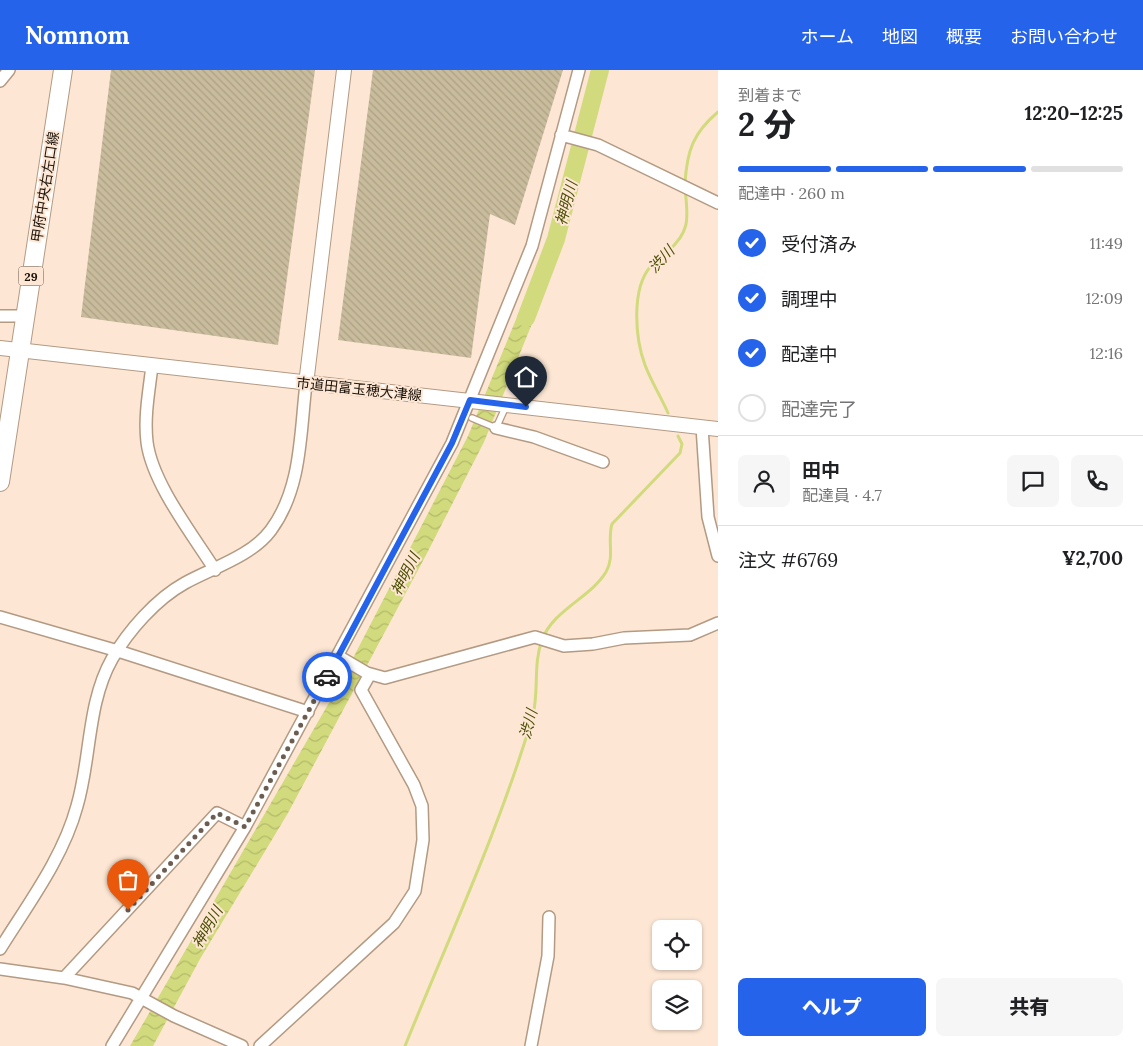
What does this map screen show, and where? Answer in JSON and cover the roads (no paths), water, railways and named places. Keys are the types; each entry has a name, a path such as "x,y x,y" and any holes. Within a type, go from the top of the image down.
{"main road":[{"name":"甲府中央右左口線","path":"0,482 63,70"}],"street":[{"path":"0,81 9,70"},
{"path":"0,949 68,834 84,778 96,704 103,680 128,635 166,597 184,583 215,570 259,542 270,531 286,504 297,468 344,70"},
{"path":"112,1046 146,999 245,827 308,712 341,658 452,443 468,416 532,246 565,136 578,70"},
{"path":"565,136 598,145 718,203"},
{"path":"0,316 25,316"},
{"name":"市道田富玉穂大津線","path":"0,348 718,429"},
{"path":"152,366 146,420 147,443 152,464 163,487 215,570"},
{"path":"494,428 534,437 603,462"},
{"path":"702,428 708,517 718,556"},
{"path":"0,617 118,651 308,712"},
{"path":"341,658 368,673 385,678 535,637 564,646 593,644 624,638 690,635 718,623"},
{"path":"260,1046 394,923 415,891 423,840 422,806 414,786 361,690 368,673"},
{"path":"64,978 217,813 245,827"},
{"path":"531,1046 547,964 549,917"},
{"path":"0,969 64,978 132,993 174,1016 242,1046"}],"lane":[{"path":"468,416 494,428 505,404"}],"water":[{"path":"526,295 542,299 484,442 425,557 288,813 200,959 153,1046 130,1046 337,689 468,436"}],"waterway":[{"name":"神明川","path":"526,318 556,239 600,70"},
{"name":"渋川","path":"685,183 687,161 693,143 703,127 718,112"},
{"name":"渋川","path":"668,413 647,371 642,354 637,328 638,300 640,287 645,275 653,264 675,244 684,230 687,216 685,189"},
{"name":"渋川","path":"405,1046 490,841 520,757 535,706 538,658 542,640 554,620 591,589 606,572 611,554 610,536 612,524 680,453 682,444 678,436"}]}
